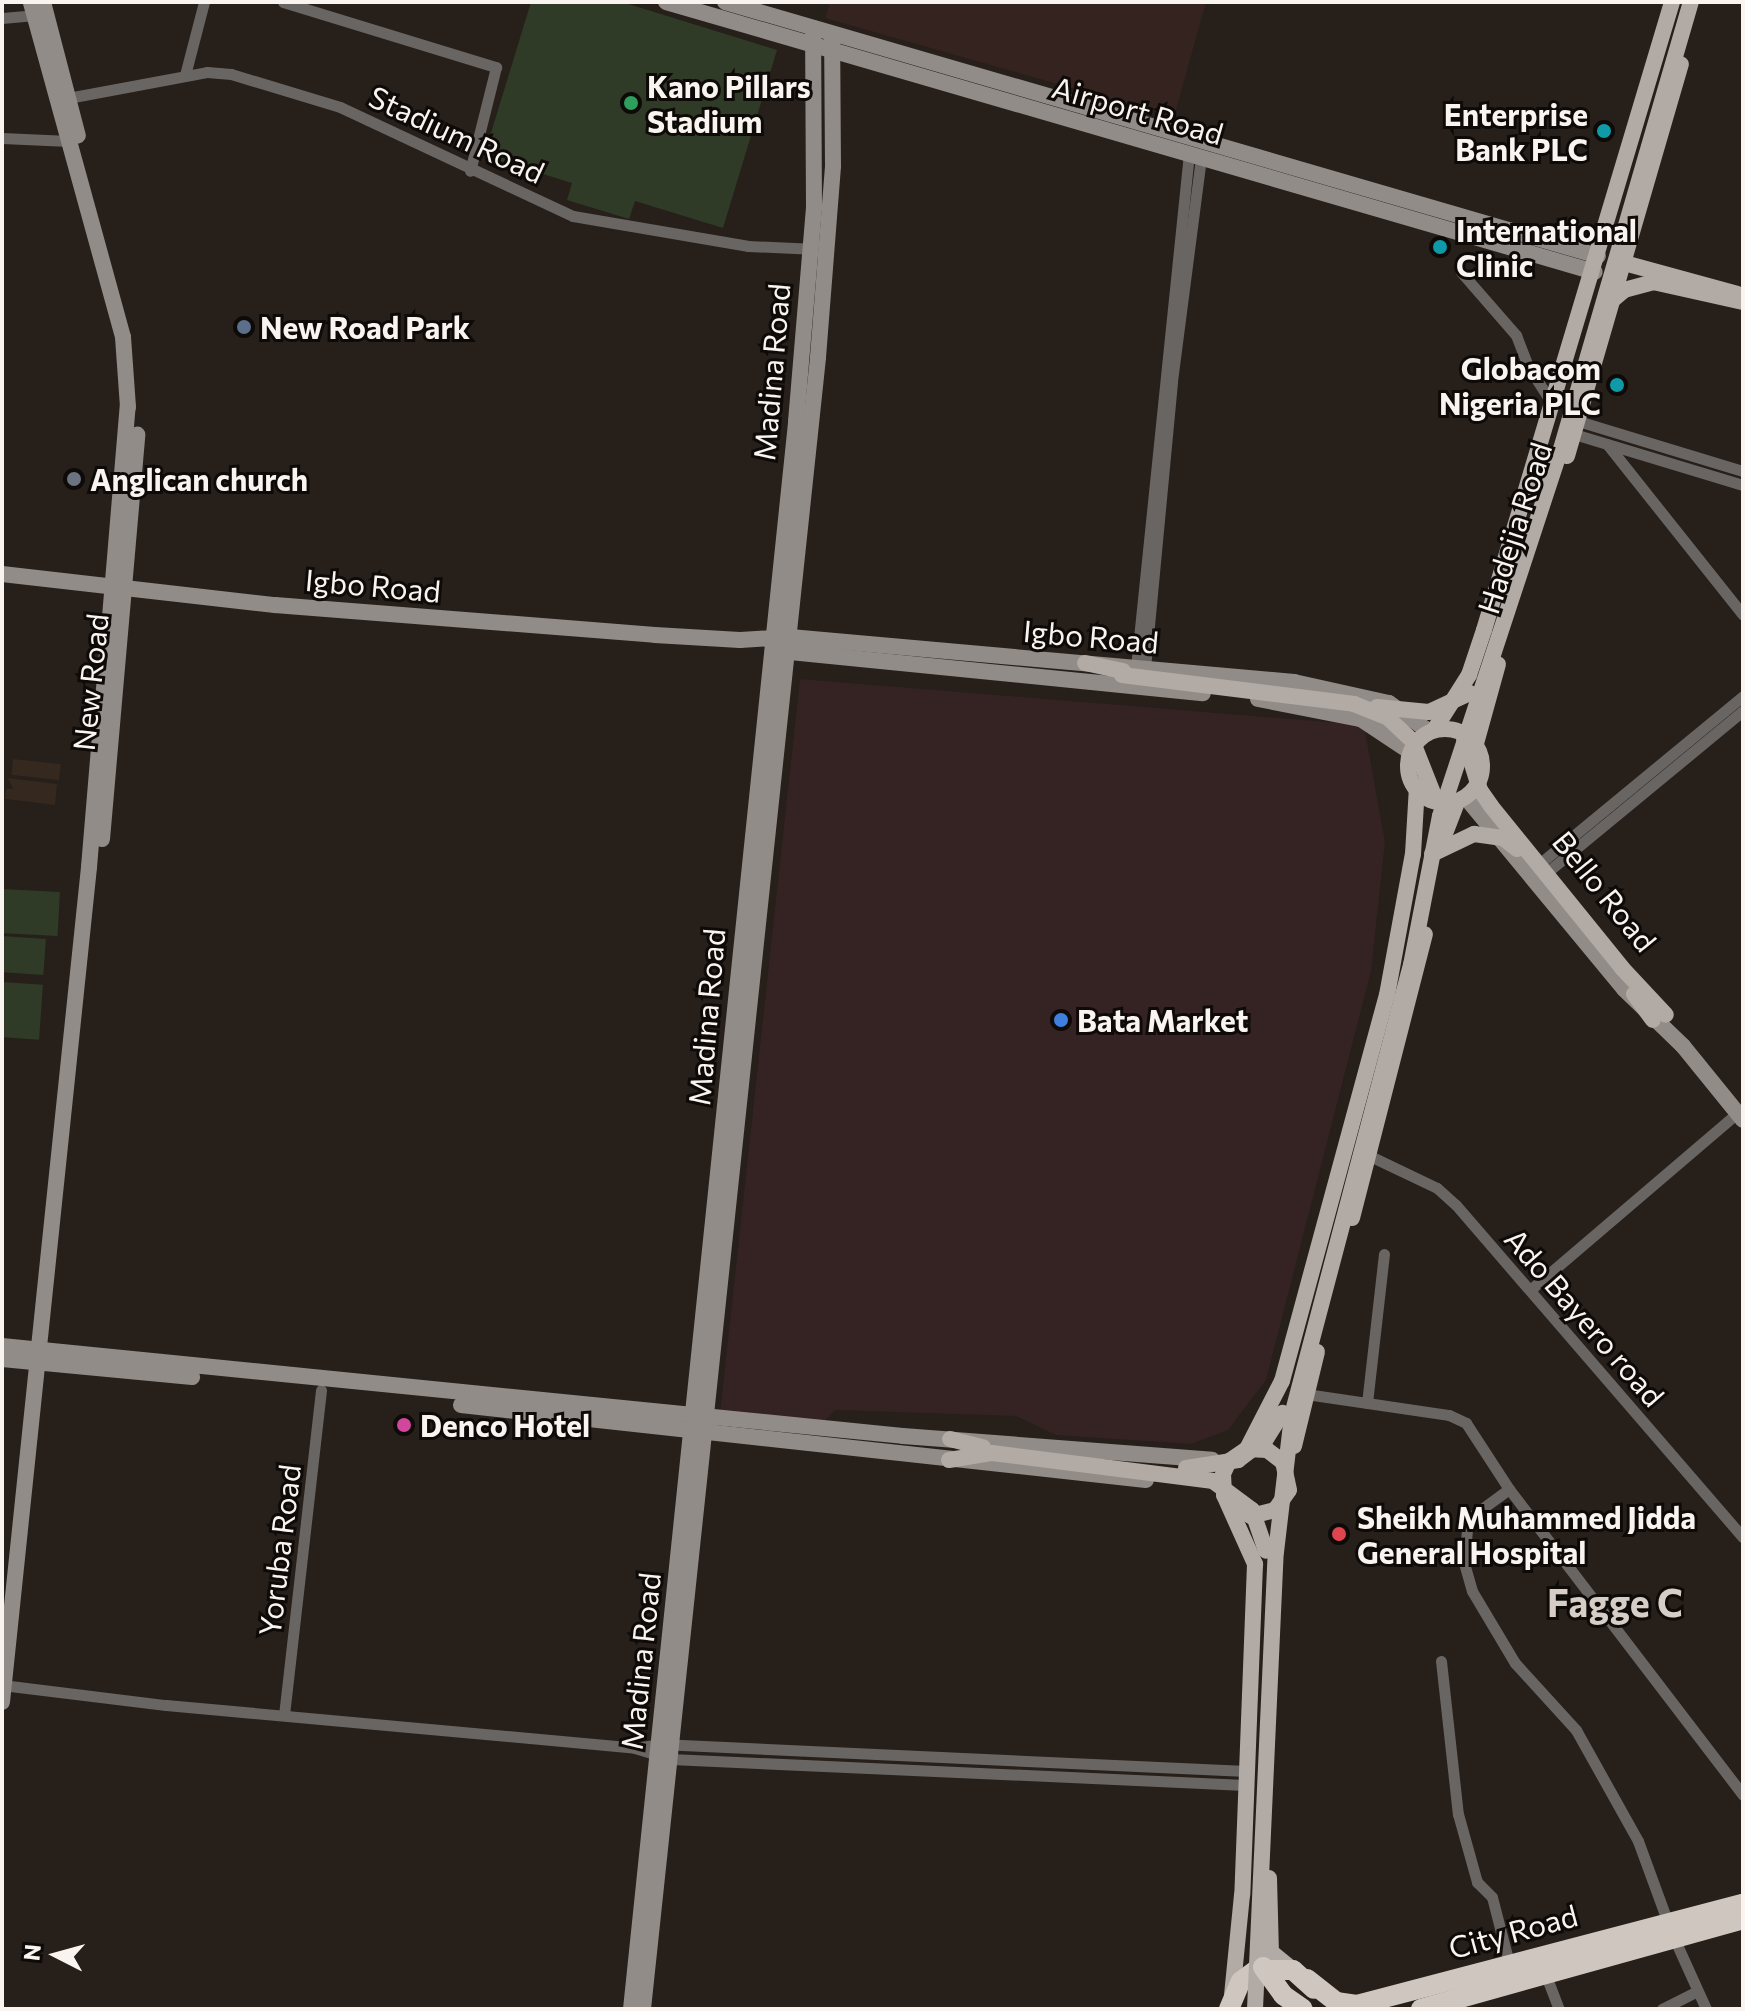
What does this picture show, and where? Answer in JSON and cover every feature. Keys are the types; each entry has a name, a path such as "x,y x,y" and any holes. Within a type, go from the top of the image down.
{"highway":[{"name":"City Road","path":"1421,2009 1541,1965 1671,1930 1743,1904"},
{"name":"City Road","path":"1671,1930 1743,1919"},
{"path":"1261,1962 1283,1995 1303,2009"},
{"name":"City Road","path":"1300,1974 1336,2002 1362,2008 1514,1965 1541,1965"},
{"path":"1235,2005 1256,1970 1300,1974 1321,2009"}],"main road":[{"name":"Airport Road","path":"666,2 1195,155 1596,264"},
{"name":"Airport Road","path":"725,2 1596,264"},
{"name":"Hadejia Road","path":"1412,753 1469,675 1596,264 1672,2"},
{"path":"1235,2005 1266,1551 1282,1413 1392,1003 1435,798 1552,446 1680,2"},
{"path":"1255,2009 1261,1962 1275,1566 1292,1415 1395,1031 1432,854 1525,566 1691,2"},
{"name":"Hadejia Road","path":"1469,743 1576,428 1698,2"},
{"name":"New Road","path":"36,6 57,79 69,141 107,254"},
{"name":"Madina Road","path":"813,28 819,248"},
{"name":"Madina Road","path":"643,2009 666,1751 819,248 835,52 832,34"},
{"name":"New Road","path":"2,1702 41,1361 120,586 133,365 68,98 57,79"},
{"path":"1596,264 1743,295"},
{"path":"1623,270 1743,310"},
{"path":"1600,311 1624,290 1653,282 1743,302"},
{"name":"Igbo Road","path":"2,574 275,605 740,640 1085,672 1332,711 1361,719 1412,753"},
{"path":"1085,672 1131,670 1312,691 1413,714 1440,709 1470,693"},
{"path":"1131,670 1278,691 1374,712 1412,740 1435,798"},
{"name":"Igbo Road","path":"1131,670 1294,682 1358,695 1397,708 1431,729"},
{"path":"1300,1974 1271,1952 1267,1924 1289,1471 1306,1394 1420,961 1441,841 1461,802 1479,776 1469,743 1454,727 1431,729"},
{"path":"1469,743 1480,790 1491,806 1660,1018"},
{"path":"1235,2005 1255,1564 1226,1499 1223,1474 1229,1461 1247,1449 1282,1381 1387,995 1413,854 1417,787 1412,753"},
{"name":"Bello Road","path":"1479,776 1660,1018 1741,1115"},
{"path":"1417,787 1431,802 1461,802"},
{"name":"Bello Road","path":"1461,802 1660,1018"},
{"path":"1432,854 1461,836 1503,838 1621,970"},
{"path":"2,1346 41,1361 321,1390 700,1424 950,1439 1229,1461"},
{"path":"2,1359 700,1424 949,1460 1182,1482 1226,1499 1239,1512 1263,1515 1275,1510 1289,1490"},
{"path":"949,1460 992,1450 1216,1467 1251,1452 1282,1413"},
{"path":"950,1439 992,1450 1213,1481 1252,1510 1266,1551"},
{"path":"1247,1449 1267,1450 1289,1471"},
{"name":"Madina Road","path":"631,2009 666,1751"}],"street":[{"path":"185,75 204,2"},
{"path":"283,2 492,63 496,72 470,171"},
{"path":"2,18 36,6"},
{"name":"Stadium Road","path":"68,98 185,75 231,74 330,104 470,171 600,223 748,246 819,248"},
{"path":"2,138 69,141"},
{"path":"1131,670 1195,155"},
{"path":"1461,272 1516,335 1528,366 1553,406"},
{"path":"1576,428 1607,444 1743,615"},
{"path":"1576,428 1743,471"},
{"path":"1607,444 1634,445 1743,485"},
{"path":"1547,865 1743,696"},
{"path":"1547,865 1743,711"},
{"path":"1530,1290 1741,1115"},
{"name":"Ado Bayero road","path":"1370,1156 1437,1188 1530,1290 1743,1537"},
{"path":"1367,1403 1384,1254"},
{"name":"Yoruba Road","path":"284,1715 321,1390"},
{"path":"1306,1394 1457,1417 1743,1795"},
{"path":"1509,1489 1468,1519 1463,1538 1472,1591 1515,1663 1576,1730 1638,1841 1671,1930 1706,2009"},
{"path":"1441,1661 1458,1814 1477,1882 1492,1897 1514,1965"},
{"path":"3,1685 666,1751 1246,1778"},
{"path":"1541,1965 1559,2009"},
{"path":"1662,2009 1697,1991"}],"shaded area":[{"path":"830,2 1206,2 1174,117 825,18"},
{"name":"Bata Market","path":"800,679 1364,725 1385,842 1371,971 1266,1380 1228,1430 1191,1444 1056,1435 1016,1416 835,1410 823,1422 720,1414"},
{"path":"13,759 61,764 59,780 11,775"},
{"path":"8,778 57,784 55,805 5,799 6,789 13,789"}],"green space":[{"name":"Kano Pillars Stadium","path":"531,2 622,2 777,50 723,228 635,201 629,219 567,200 572,183 484,156"},
{"path":"2,889 60,892 58,936 2,933"},
{"path":"2,936 46,939 43,975 2,972"},
{"path":"2,982 43,985 39,1040 2,1037"}],"place":[{"name":"Kano Pillars Stadium","path":"631,103"},
{"name":"Enterprise Bank PLC","path":"1604,131"},
{"name":"International Clinic","path":"1440,247"},
{"name":"New Road Park","path":"244,327"},
{"name":"Globacom Nigeria PLC","path":"1617,385"},
{"name":"Anglican church","path":"74,479"},
{"name":"Bata Market","path":"1061,1020"},
{"name":"Denco Hotel","path":"404,1425"},
{"name":"Sheikh Muhammed Jidda General Hospital","path":"1339,1534"}],"district":[{"name":"Fagge C","path":"1615,1602"}]}
